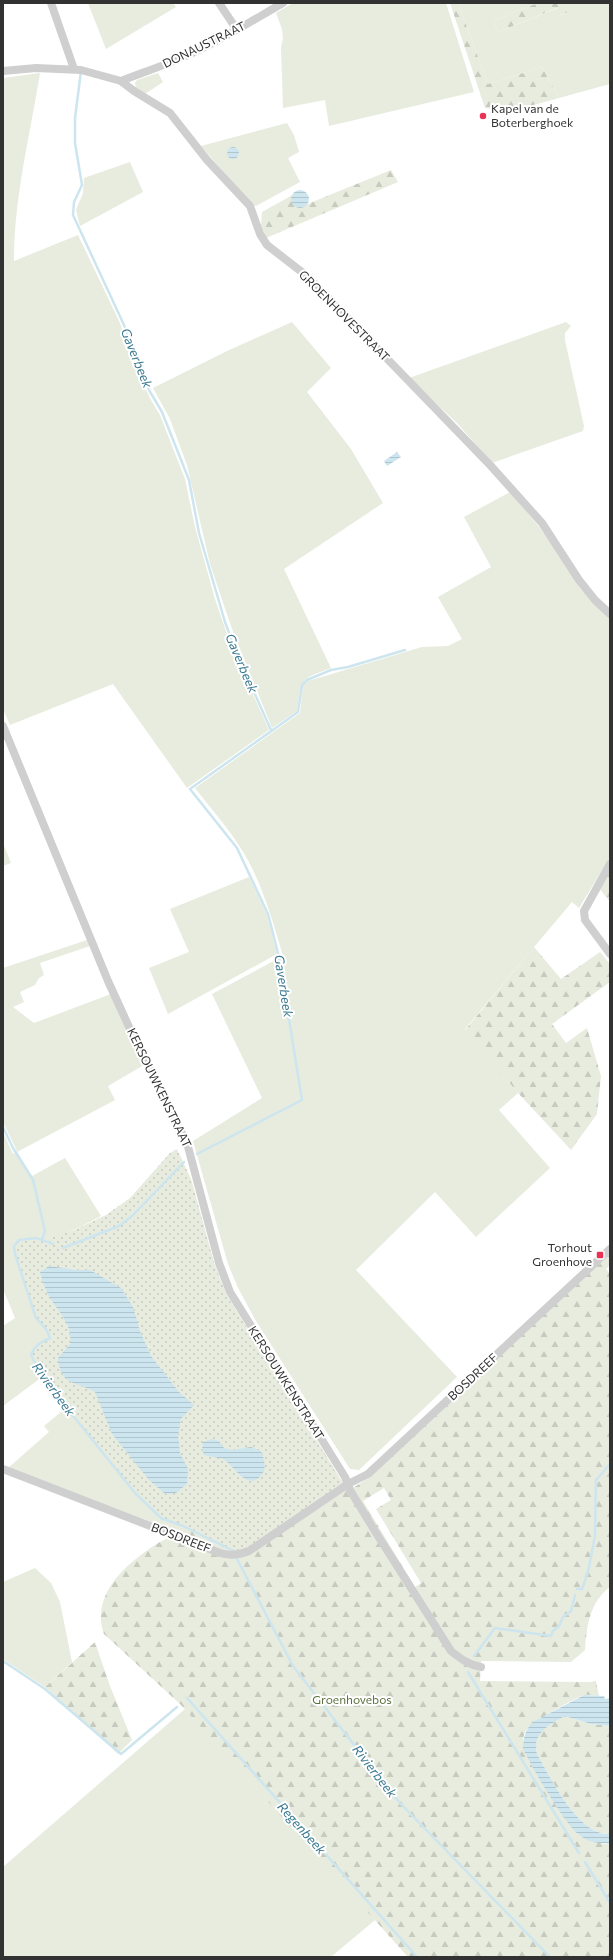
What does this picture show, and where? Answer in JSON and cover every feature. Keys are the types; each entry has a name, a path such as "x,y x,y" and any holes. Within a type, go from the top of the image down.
{"street":[{"path":"51,3 74,69"},
{"path":"219,3 237,30"},
{"name":"DONAUSTRAAT","path":"121,81 154,70 237,30 283,3"},
{"name":"GROENHOVESTRAAT","path":"3,71 36,68 74,69 121,81 134,91 170,113 207,160 250,206 260,234 267,245 307,276 490,465 542,523 579,580 595,600 610,614"},
{"name":"KERSOUWKENSTRAAT","path":"3,726 108,981 135,1040 187,1143 219,1263 227,1285 348,1484"},
{"path":"610,864 584,911 585,920 610,954"},
{"name":"BOSDREEF","path":"3,1469 220,1553 234,1555 249,1551 348,1484 368,1474 610,1249"},
{"path":"348,1484 373,1528 451,1651 463,1661 474,1666 481,1667"}],"green space":[{"path":"88,3 173,3 176,7 106,49"},
{"path":"293,3 446,3 474,92 329,126 325,100 283,108 281,48 283,38 282,29 276,13"},
{"path":"450,3 458,3 488,84 542,67 559,98 497,115 493,114 492,109 485,108"},
{"path":"458,3 538,3 493,21 498,32 558,8 561,15 567,13 563,3 610,3 610,84 559,98 542,67 488,84"},
{"path":"538,3 563,3 568,12 561,15 557,8 498,32 493,21"},
{"path":"40,73 23,167 17,213 14,261 78,235 120,323 133,363 160,415 185,479 195,527 215,599 231,646 269,730 187,788 113,684 10,725 3,709 3,78"},
{"path":"158,73 163,82 145,94 136,88 135,83 137,80"},
{"path":"287,123 294,135 299,152 288,158 300,182 256,206 252,205 201,146"},
{"path":"130,162 143,192 80,226 76,210 83,193 84,178"},
{"path":"391,170 398,182 266,238 261,226 262,212 298,192 305,205"},
{"path":"292,322 331,368 307,392 351,449 383,503 284,569 331,668 313,675 304,681 300,692 297,711 272,728 232,629 210,564 187,465 170,419 153,388 227,351"},
{"path":"566,322 571,326 565,333 565,340 584,426 583,431 492,463 457,423 409,378"},
{"path":"510,492 540,528 565,563 580,588 610,618 610,857 579,908 572,902 465,1029 518,1093 499,1110 550,1168 476,1237 435,1192 356,1270 457,1377 359,1470 350,1469 256,1321 238,1288 228,1264 193,1141 262,1098 212,994 283,956 267,904 245,855 234,838 195,788 300,713 303,685 308,681 422,647 448,646 462,639 438,597 491,567 464,517"},
{"path":"3,843 11,863 3,866"},
{"path":"610,871 610,902 599,888"},
{"path":"249,877 267,915 277,954 168,1014 149,968 189,952 170,909"},
{"path":"87,940 90,946 40,963 44,975 39,978 35,985 20,992 24,1002 13,1007 34,1023 111,994 144,1065 108,1086 115,1100 17,1152 32,1176 65,1158 101,1216 78,1228 60,1235 43,1239 36,1238 15,1254 36,1318 46,1329 50,1338 39,1344 33,1361 42,1377 3,1406 3,1326 15,1318 3,1289 3,1132 13,1154 17,1151 3,1122 3,968"},
{"path":"534,947 561,979 600,952 610,964 610,982 552,1024 566,1043 587,1028 601,1076 597,1114 571,1150 518,1093 465,1030"},
{"path":"177,1149 191,1179 214,1263 226,1294 343,1484 249,1547 236,1552 183,1526 161,1518 135,1493 42,1377 31,1355 34,1349 50,1338 46,1329 36,1318 15,1254 14,1246 19,1240 36,1238 42,1240 74,1230 106,1215 130,1198 170,1153"},
{"name":"Groenhovebos","path":"191,1179 214,1263 226,1294 348,1491 370,1477 610,1254 610,1265 606,1269 610,1274 610,1587 603,1593 593,1608 588,1624 585,1650 571,1662 481,1661 480,1681 596,1681 599,1696 584,1695 546,1715 525,1731 523,1742 527,1757 563,1814 578,1834 604,1844 610,1843 610,1957 408,1957 181,1705 104,1634 101,1620 102,1606 106,1594 113,1582 133,1561 183,1526 236,1552 237,1416","holes":["384,1488 391,1500 376,1509 421,1583 415,1587 363,1501"]},
{"path":"67,1407 135,1493 161,1518 183,1526 178,1532 8,1468 49,1432 44,1426"},
{"path":"35,1568 51,1583 60,1602 72,1662 45,1687 3,1659 3,1582"},
{"path":"95,1642 110,1686 132,1740 118,1754 45,1687"},
{"path":"185,1709 375,1920 331,1957 3,1957 3,1867"},
{"path":"565,1716 591,1724 610,1726 610,1834 598,1832 587,1826 577,1816 567,1804 537,1754 536,1746 539,1735 547,1727"}],"water":[{"path":"231,147 235,147 239,153 235,159 231,159 227,155 227,151"},
{"path":"300,190 306,193 309,199 306,205 300,208 294,205 291,199 294,193"},
{"path":"397,452 401,457 387,466 384,461"},
{"path":"49,1266 76,1270 90,1270 121,1288 133,1307 140,1331 151,1356 179,1392 194,1405 181,1419 178,1436 180,1453 188,1469 187,1484 176,1493 165,1494 149,1480 112,1434 95,1392 70,1381 62,1374 59,1367 58,1358 71,1343 64,1317 49,1296 41,1276 40,1272"},
{"path":"212,1439 219,1441 224,1448 232,1450 251,1447 261,1451 265,1466 264,1472 257,1479 251,1481 241,1476 223,1459 204,1455 202,1449 203,1442"},
{"path":"584,1695 604,1696 605,1699 610,1698 610,1726 591,1724 565,1716 547,1727 539,1735 536,1747 537,1754 567,1804 587,1826 598,1832 610,1834 610,1843 597,1843 589,1841 578,1834 564,1818 548,1794 523,1749 525,1734 533,1722"}],"waterway":[{"name":"Gaverbeek","path":"81,71 75,118 75,143 82,185 74,202 73,215 124,325 149,390 162,412 189,480 199,533 225,622 236,652 271,730"},
{"name":"Gaverbeek","path":"197,1154 302,1100 279,957 268,914 237,848 190,789 298,712 302,685 307,680 331,670 348,667 405,650"},
{"name":"Rivierbeek","path":"3,1127 13,1148 33,1180 45,1231 42,1240 36,1238 19,1240 14,1246 15,1254 36,1318 46,1329 50,1338 39,1344 31,1355 42,1377 135,1493 161,1518 183,1526 236,1552"},
{"name":"Gaverbeek","path":"63,1248 119,1226 132,1216 184,1162"},
{"name":"Gaverbeek","path":"42,1240 53,1244"},
{"path":"577,1589 582,1589 588,1572 595,1536 596,1480 610,1464"},
{"name":"Rivierbeek","path":"237,1559 293,1666 399,1802 550,1957"},
{"path":"474,1656 495,1628 551,1636 553,1631 559,1626 563,1617 571,1611 575,1595"},
{"name":"Regenbeek","path":"3,1661 45,1689 121,1754 177,1707"},
{"path":"468,1672 579,1853"},
{"name":"Regenbeek","path":"187,1698 417,1957"},
{"path":"585,1862 610,1903"}],"place":[{"name":"Kapel van de Boterberghoek","path":"483,116"},
{"name":"Torhout Groenhove","path":"600,1255"}]}
